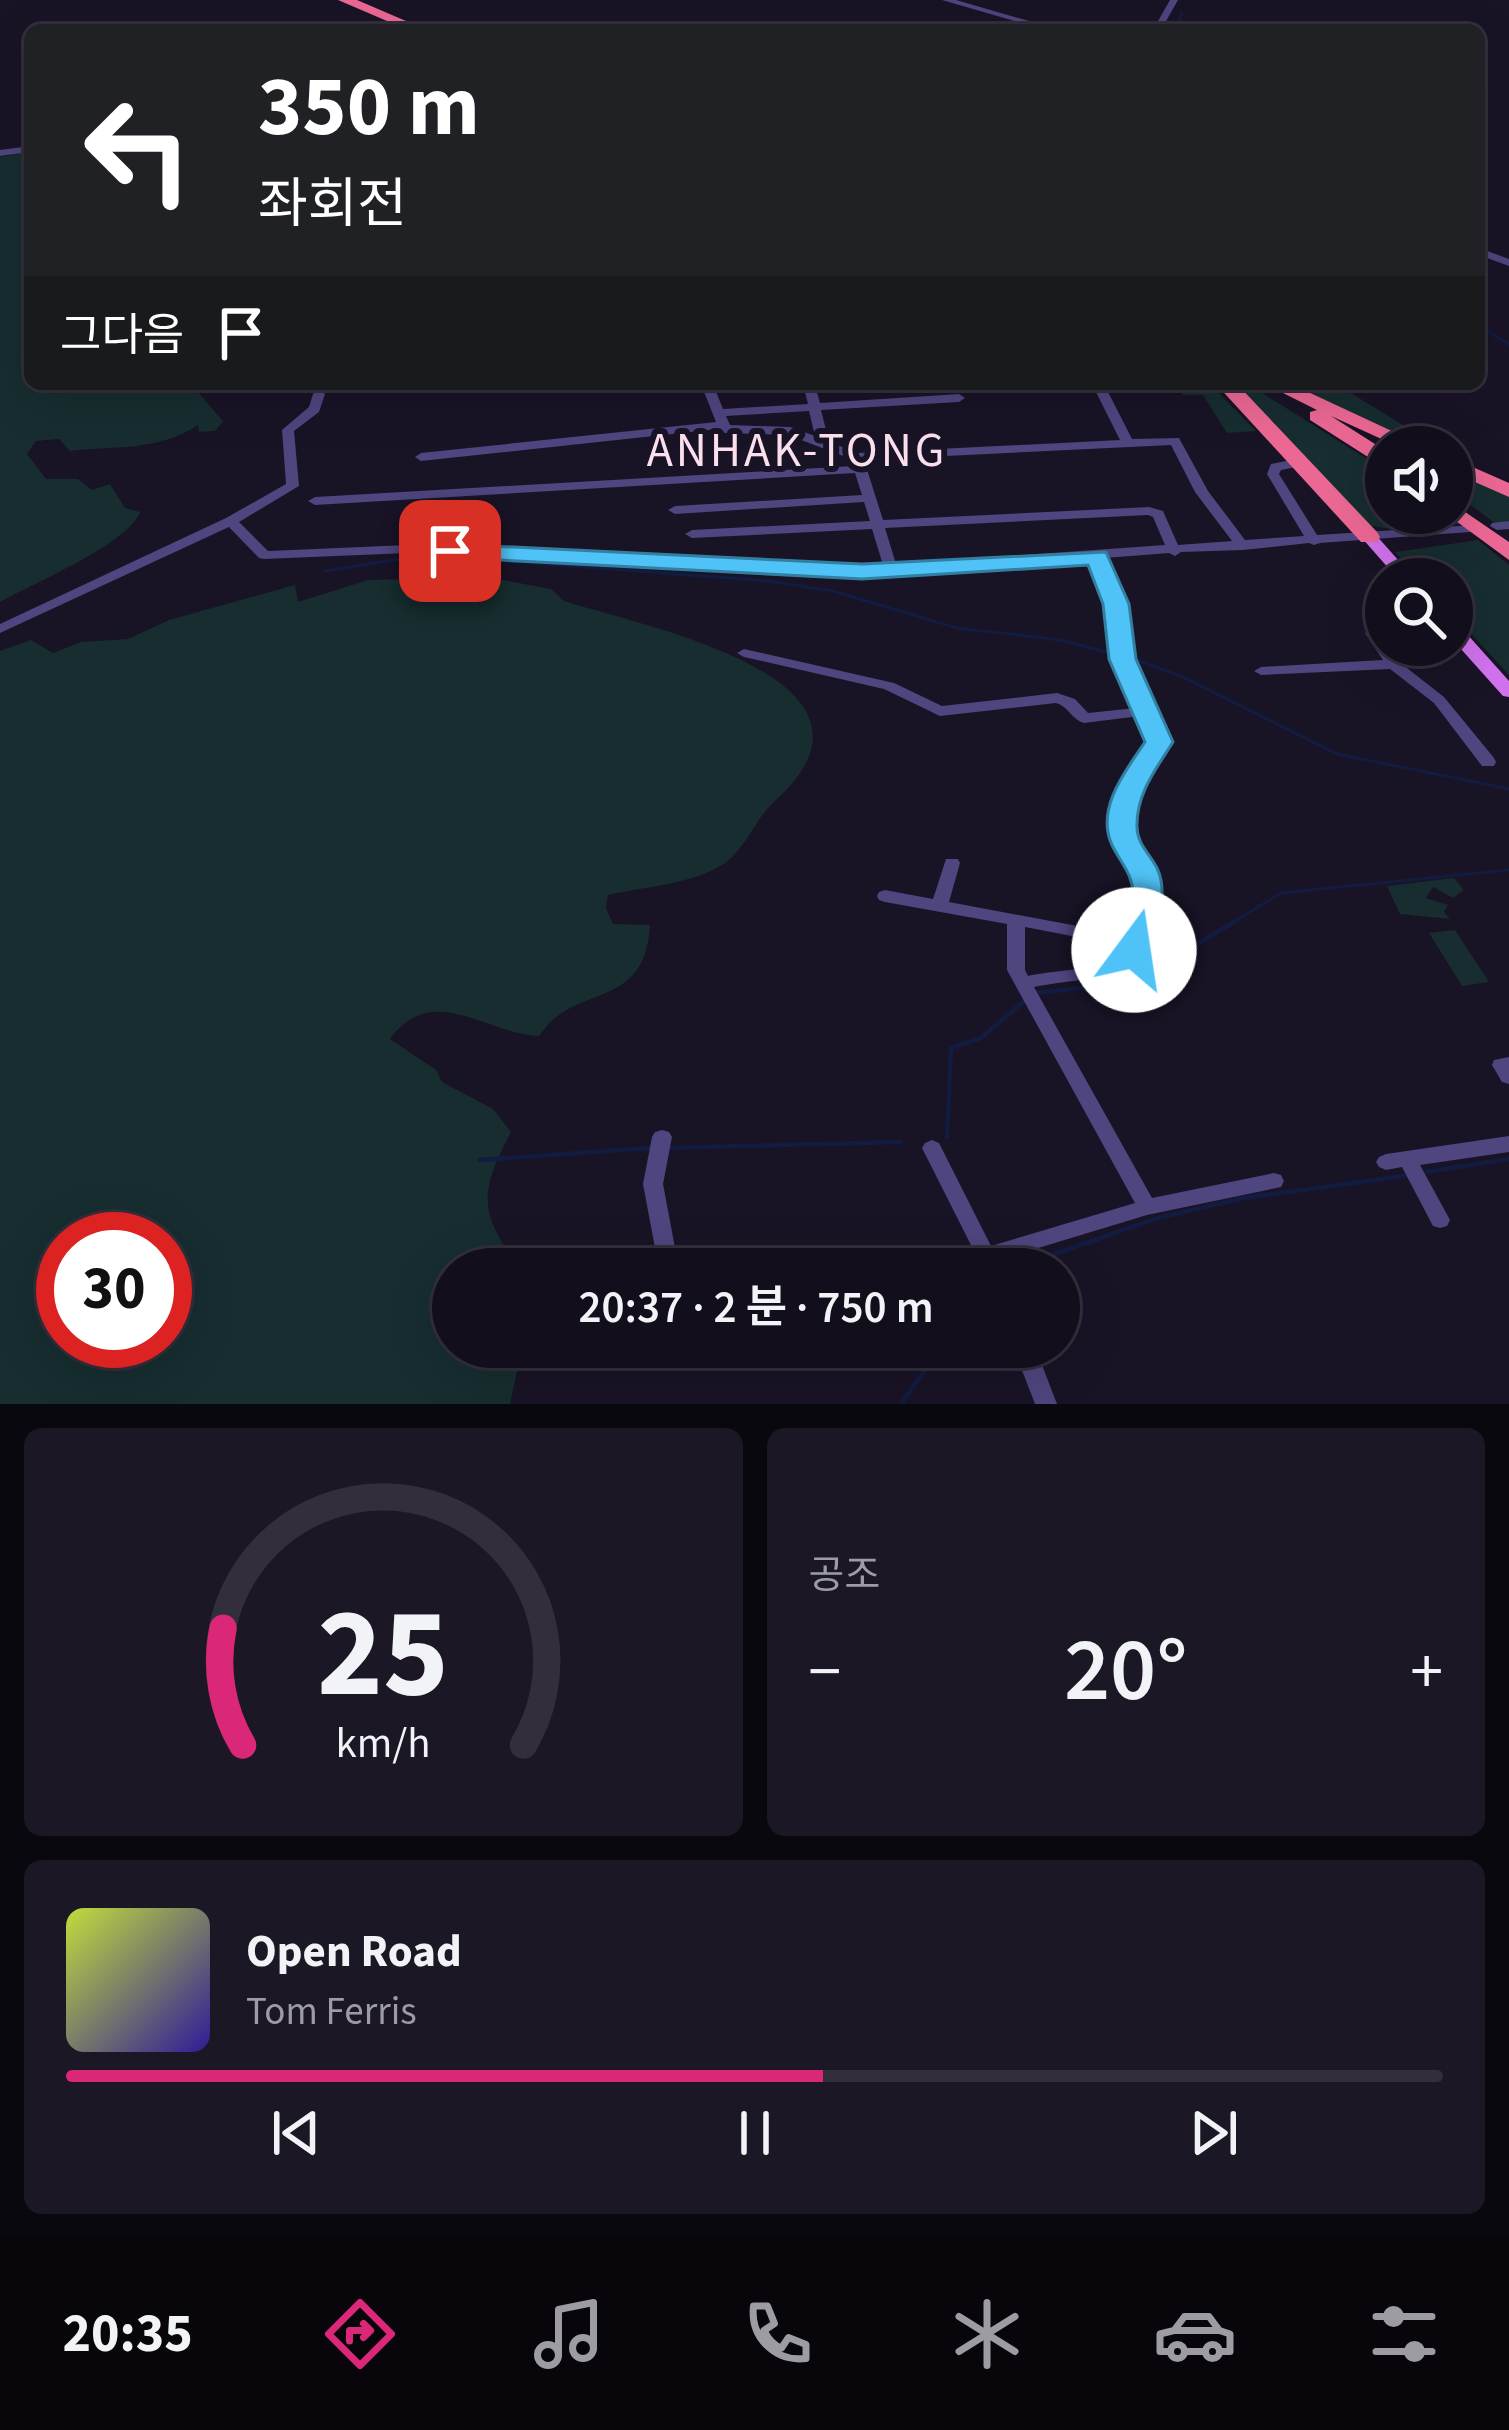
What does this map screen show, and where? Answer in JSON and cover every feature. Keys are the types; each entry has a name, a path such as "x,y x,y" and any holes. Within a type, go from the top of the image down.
{"highway":[{"path":"335,0 395,24"},
{"path":"345,0 405,24"},
{"path":"1232,390 1370,537"},
{"path":"1273,390 1365,444"},
{"path":"1284,390 1365,442"},
{"path":"1288,390 1369,426"},
{"path":"1473,474 1509,491"},
{"path":"1473,512 1505,531"},
{"path":"1473,526 1509,554"}],"main road":[{"path":"1370,537 1388,558"},
{"path":"1473,652 1509,692"}],"street":[{"path":"946,0 1034,24"},
{"path":"709,390 725,429 790,431 859,463 891,570"},
{"path":"810,390 823,444"},
{"path":"1101,390 1128,443"},
{"path":"0,629 231,521 293,486 288,430 315,409 319,394"},
{"path":"422,457 814,407 959,398"},
{"path":"315,501 1174,441 1202,492 1244,546"},
{"path":"1302,462 1276,466 1273,474 1314,541"},
{"path":"675,510 870,498"},
{"path":"692,534 1149,511 1158,514 1174,552"},
{"path":"231,521 253,547 277,557 408,549 800,570 891,570 1403,534"},
{"path":"1025,983 1087,977 1118,966 1134,950 1148,894 1144,872 1124,841 1122,826 1129,789 1159,742 1122,656 1116,604 1097,557"},
{"path":"744,653 889,686 940,711 1057,698 1070,702 1084,718 1148,711"},
{"path":"1261,671 1365,665"},
{"path":"1396,666 1438,700 1488,762"},
{"path":"939,906 952,863"},
{"path":"885,896 1093,934"},
{"path":"1016,920 1012,960 1147,1207"},
{"path":"1509,1064 1501,1065 1509,1078"},
{"path":"662,1137 653,1184 664,1248"},
{"path":"1440,1220 1406,1167 1509,1144"},
{"path":"932,1148 983,1248"},
{"path":"1028,1248 1147,1207 1274,1181"},
{"path":"1032,1368 1046,1404"}],"green space":[{"path":"24,153 24,390 196,390 223,421 215,431 199,432 198,425 167,440 136,446 70,451 59,439 36,441 27,454 46,479 78,479 92,490 110,484 125,508 140,512 99,550 0,602 0,157"},
{"path":"1180,390 1216,390 1256,431 1227,433 1203,395 1183,395"},
{"path":"1240,390 1258,390 1365,458 1365,520"},
{"path":"1298,390 1346,390 1405,426 1376,426"},
{"path":"1473,478 1509,496 1509,521 1496,524 1473,507"},
{"path":"1478,540 1509,565 1509,675 1473,636 1473,558 1401,558 1395,552"},
{"path":"487,577 551,589 564,601 701,643 750,664 789,690 810,721 808,758 730,859 689,879 608,895 606,908 613,924 650,925 636,972 622,984 571,1008 539,1036 442,1012 406,1022 390,1039 436,1070 442,1082 493,1109 511,1132 493,1171 488,1202 505,1248 432,1248 432,1368 518,1368 510,1404 0,1404 0,651 31,640 53,653 81,642 128,639 169,620 295,585 298,602 368,580"},
{"path":"1454,878 1464,890 1453,898 1433,887 1426,898 1448,905 1444,912 1450,919 1400,914 1387,886"},
{"path":"1455,930 1489,982 1462,986 1429,933"}],"waterway":[{"path":"1178,24 1182,13"},
{"path":"1485,330 1509,344"},
{"path":"326,571 424,555 769,581 833,591 957,628 1060,640 1114,654"},
{"path":"1129,657 1183,677 1337,754 1509,789"},
{"path":"1232,923 1281,893 1509,870"},
{"path":"1036,993 1135,982 1237,920"},
{"path":"947,1137 951,1048 981,1038 1023,1002"},
{"path":"667,1148 901,1142"},
{"path":"480,1160 651,1148"},
{"path":"1426,1172 1509,1159"},
{"path":"1072,1248 1158,1218 1244,1198 1411,1175"},
{"path":"901,1404 926,1368"}],"district":[{"name":"ANHAK-TONG","path":"797,451"}],"route":[{"path":"450,551 862,571 1097,557 1116,604 1123,659 1159,742 1155,755 1129,789 1122,826 1124,841 1144,872 1148,894 1134,950"}]}
